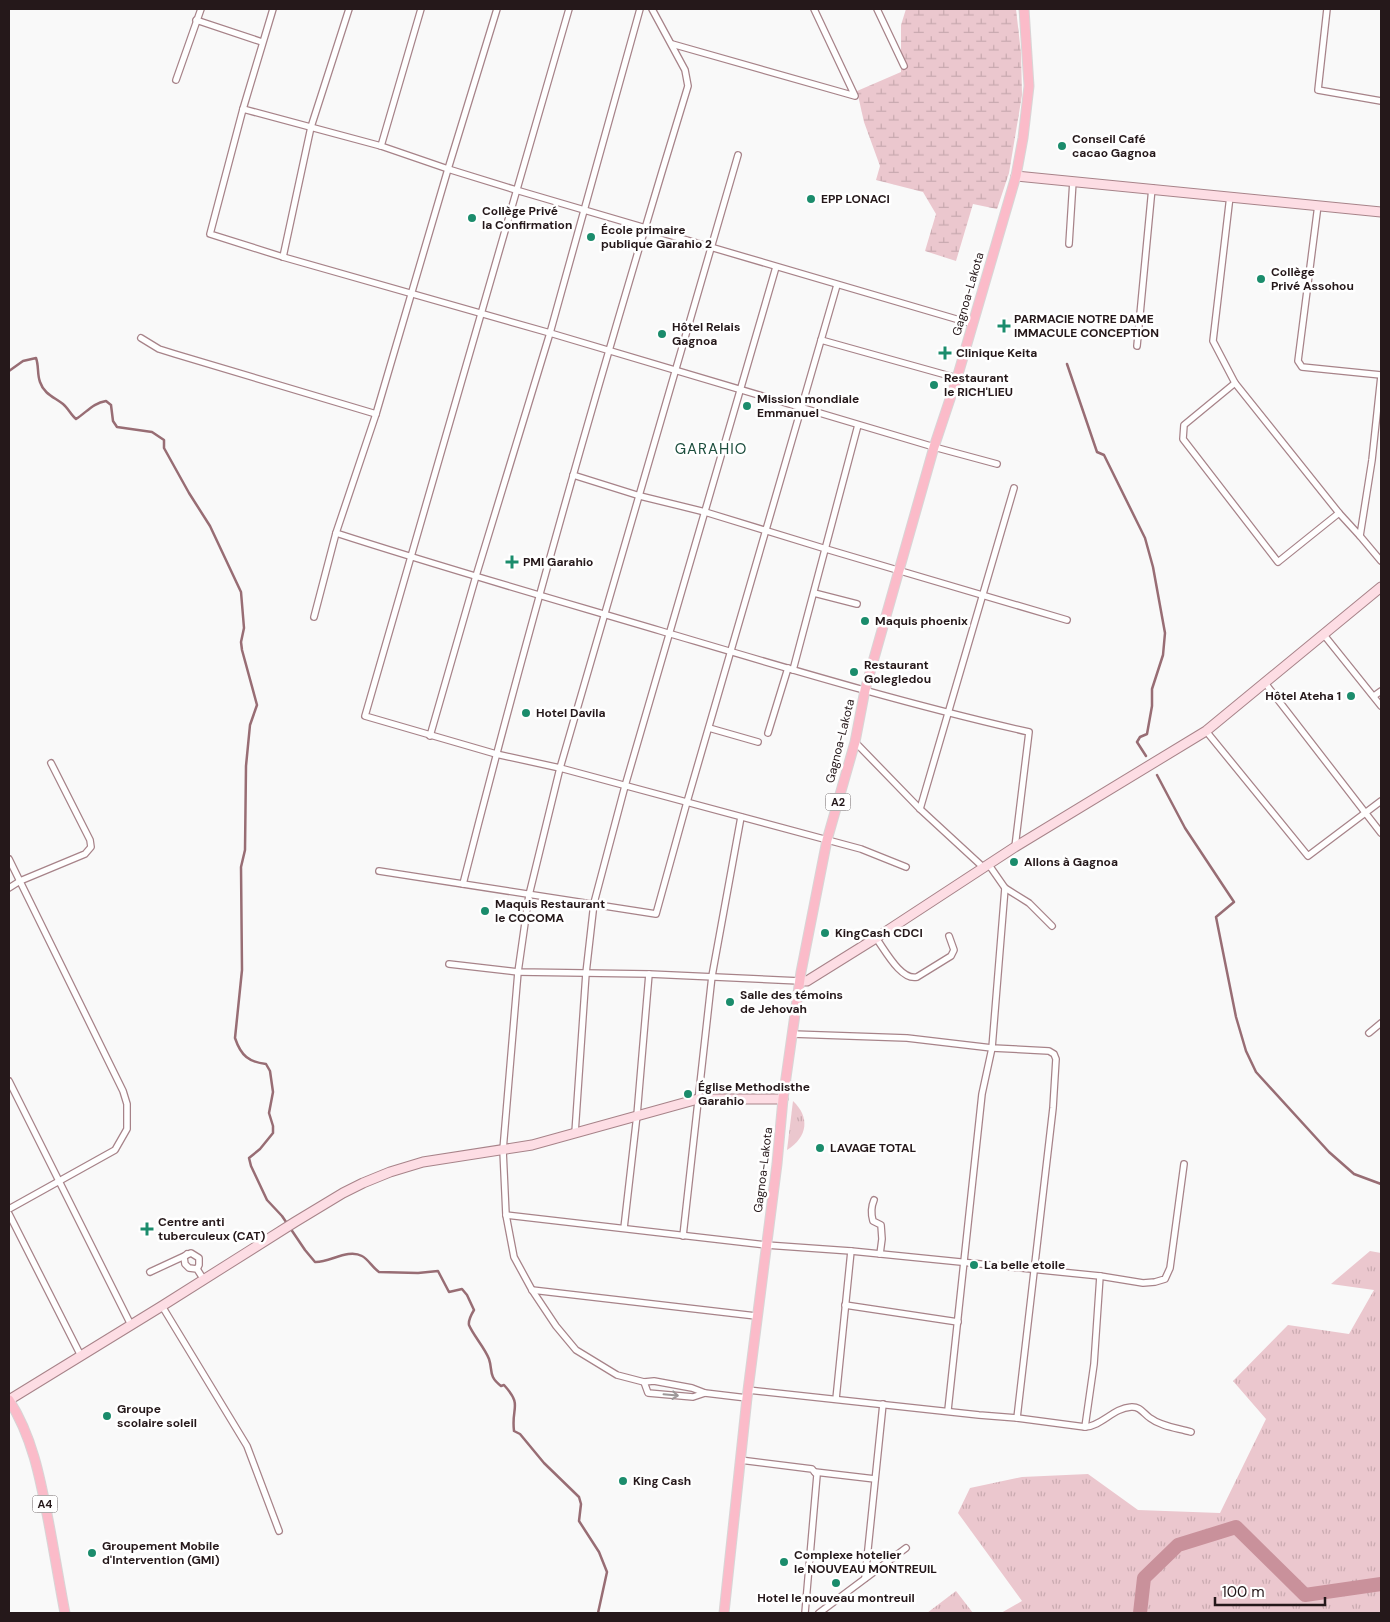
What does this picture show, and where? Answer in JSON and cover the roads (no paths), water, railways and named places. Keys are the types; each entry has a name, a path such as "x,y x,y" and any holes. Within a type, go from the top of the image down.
{"main road":[{"name":"Gagnoa-Lakota","path":"724,1613 756,1316 800,981 827,840 855,742 865,690 934,447 957,378 1016,176 1030,86 1024,9"},
{"name":"A4","path":"9,1400 20,1418 38,1470 66,1613"}],"street":[{"path":"176,80 201,9"},
{"path":"273,9 243,109 210,234 283,257 411,292 858,425 997,464"},
{"path":"283,257 311,127 349,9"},
{"path":"381,146 421,9"},
{"path":"314,617 336,533 376,414 497,9"},
{"path":"569,9 365,716 496,754 560,768 827,840 861,850 906,867"},
{"path":"430,736 476,576 550,333 640,9"},
{"path":"463,884 538,595 688,86 685,70 652,9"},
{"path":"672,44 855,96 814,9"},
{"path":"878,9 904,66"},
{"path":"1326,9 1318,90 1381,101"},
{"path":"196,20 262,42"},
{"path":"243,109 381,146 516,190 973,324"},
{"path":"738,155 560,768 529,895 518,972 503,1150 506,1215 514,1258 532,1290 556,1326 576,1350 617,1374 644,1382 654,1381 692,1388 705,1393 747,1394 882,1404 1085,1427 1092,1427 1117,1411 1134,1406 1141,1409 1149,1418 1159,1424 1191,1432"},
{"path":"1016,176 1381,212"},
{"path":"1068,244 1073,181"},
{"path":"1137,346 1152,188"},
{"path":"1230,196 1213,341 1235,384 1339,513 1381,561"},
{"path":"1318,205 1299,365 1302,367 1381,375 1372,460 1360,536"},
{"path":"575,1133 586,973 594,903 625,786 776,267"},
{"path":"379,871 656,914 686,802 837,285"},
{"path":"141,338 167,352 376,414"},
{"path":"821,340 957,378"},
{"path":"1235,384 1184,425 1183,439 1278,562 1339,513"},
{"path":"768,733 791,669 814,594 858,425"},
{"path":"573,475 640,496 705,512 1067,620"},
{"path":"920,809 1014,488"},
{"path":"336,533 410,557 730,652 948,714 1029,732 1015,847"},
{"path":"448,964 518,972 649,974 807,981 1015,847 1206,731 1381,587"},
{"path":"814,594 857,604"},
{"path":"1324,635 1381,706"},
{"path":"1265,683 1381,833"},
{"path":"1374,696 1381,691"},
{"path":"709,728 758,742"},
{"path":"1206,731 1308,856 1381,801"},
{"path":"855,742 920,809 986,867 1005,888 1028,903 1052,926"},
{"path":"9,888 20,881 85,854 91,847 90,840 51,763"},
{"path":"683,1236 712,976 741,817"},
{"path":"9,858 123,1091 127,1104 127,1129 115,1150 9,1208"},
{"path":"948,1410 982,1094 992,1048 1005,888"},
{"path":"876,938 899,969 905,975 912,978 917,977 951,956 954,950 950,936"},
{"path":"624,1228 637,1115 649,974"},
{"path":"1369,1033 1381,1023"},
{"path":"792,1034 907,1038 992,1048 1049,1051 1054,1054 1056,1059 1053,1108 1017,1418"},
{"path":"9,1081 130,1325"},
{"path":"9,1400 288,1226 363,1183 423,1162 532,1145 698,1099 783,1099"},
{"path":"506,1215 766,1246 851,1251 1155,1282 1165,1279 1170,1268 1184,1164"},
{"path":"874,1200 871,1208 873,1220 880,1224 882,1233 880,1254"},
{"path":"9,1214 81,1356"},
{"path":"836,1400 851,1251"},
{"path":"150,1272 187,1254 194,1253 200,1261 197,1269"},
{"path":"187,1254 184,1258 185,1264 189,1268 197,1269"},
{"path":"197,1269 204,1280"},
{"path":"1085,1427 1094,1364 1100,1276"},
{"path":"532,1290 756,1316"},
{"path":"845,1305 958,1322"},
{"path":"162,1306 246,1446 279,1531"},
{"path":"644,1382 648,1393 693,1397 705,1393"},
{"path":"865,1578 882,1404"},
{"path":"740,1460 875,1479"},
{"path":"805,1613 817,1475 815,1472"},
{"path":"819,1613 906,1548"}],"waterway":[{"path":"9,371 23,361 36,358 42,386 65,406 76,419 94,406 106,401 111,405 113,421 117,427 152,432 164,440 164,448 210,526 241,592 244,628 241,642 242,650 257,705 250,725 246,766 245,850 241,867 242,970 235,1038 246,1057 255,1062 266,1064 270,1071 273,1092 269,1113 273,1133 260,1149 249,1158 267,1200 282,1216 315,1262 357,1254 364,1257 379,1272 418,1273 438,1271 449,1292 462,1289 467,1295 474,1310 469,1319 469,1325 487,1355 494,1379 501,1386 504,1385 515,1402 514,1431 520,1434 544,1463 579,1497 581,1504 579,1521 599,1552 607,1572 598,1613"},
{"path":"1067,364 1097,452 1104,455 1145,538 1153,567 1165,633 1163,655 1152,689 1152,706 1147,734 1140,737 1137,742 1146,756"},
{"path":"1157,775 1185,828 1234,902 1216,917 1236,1017 1246,1051 1256,1072 1329,1152 1354,1174 1381,1184"},
{"path":"1140,1613 1144,1578 1178,1545 1236,1527 1305,1595 1381,1584"}],"place":[{"name":"Conseil Café cacao Gagnoa","path":"1062,146"},
{"name":"EPP LONACI","path":"811,199"},
{"name":"Collège Privé la Confirmation","path":"472,218"},
{"name":"École primaire publique Garahio 2","path":"591,237"},
{"name":"Collège Privé Assohou","path":"1261,279"},
{"name":"PARMACIE NOTRE DAME IMMACULE CONCEPTION","path":"1004,326"},
{"name":"Hôtel Relais Gagnoa","path":"662,334"},
{"name":"Clinique Keita","path":"945,353"},
{"name":"Restaurant le RICH'LIEU","path":"934,385"},
{"name":"Mission mondiale Emmanuel","path":"747,406"},
{"name":"PMI Garahio","path":"512,562"},
{"name":"Maquis phoenix","path":"865,621"},
{"name":"Restaurant Golegledou","path":"854,672"},
{"name":"Hôtel Ateha 1","path":"1351,696"},
{"name":"Hotel Davila","path":"526,713"},
{"name":"Allons à Gagnoa","path":"1014,862"},
{"name":"Maquis Restaurant le COCOMA","path":"485,911"},
{"name":"KingCash CDCI","path":"825,933"},
{"name":"Salle des témoins de Jehovah","path":"730,1002"},
{"name":"Église Methodisthe Garahio","path":"688,1094"},
{"name":"LAVAGE TOTAL","path":"820,1148"},
{"name":"Centre anti tuberculeux (CAT)","path":"147,1229"},
{"name":"La belle etoile","path":"974,1265"},
{"name":"Groupe scolaire soleil","path":"107,1416"},
{"name":"King Cash","path":"623,1481"},
{"name":"Groupement Mobile d'Intervention (GMI)","path":"92,1553"},
{"name":"Complexe hotelier le NOUVEAU MONTREUIL","path":"784,1562"},
{"name":"Hotel le nouveau montreuil","path":"836,1583"}],"district":[{"name":"GARAHIO","path":"711,449"}]}
